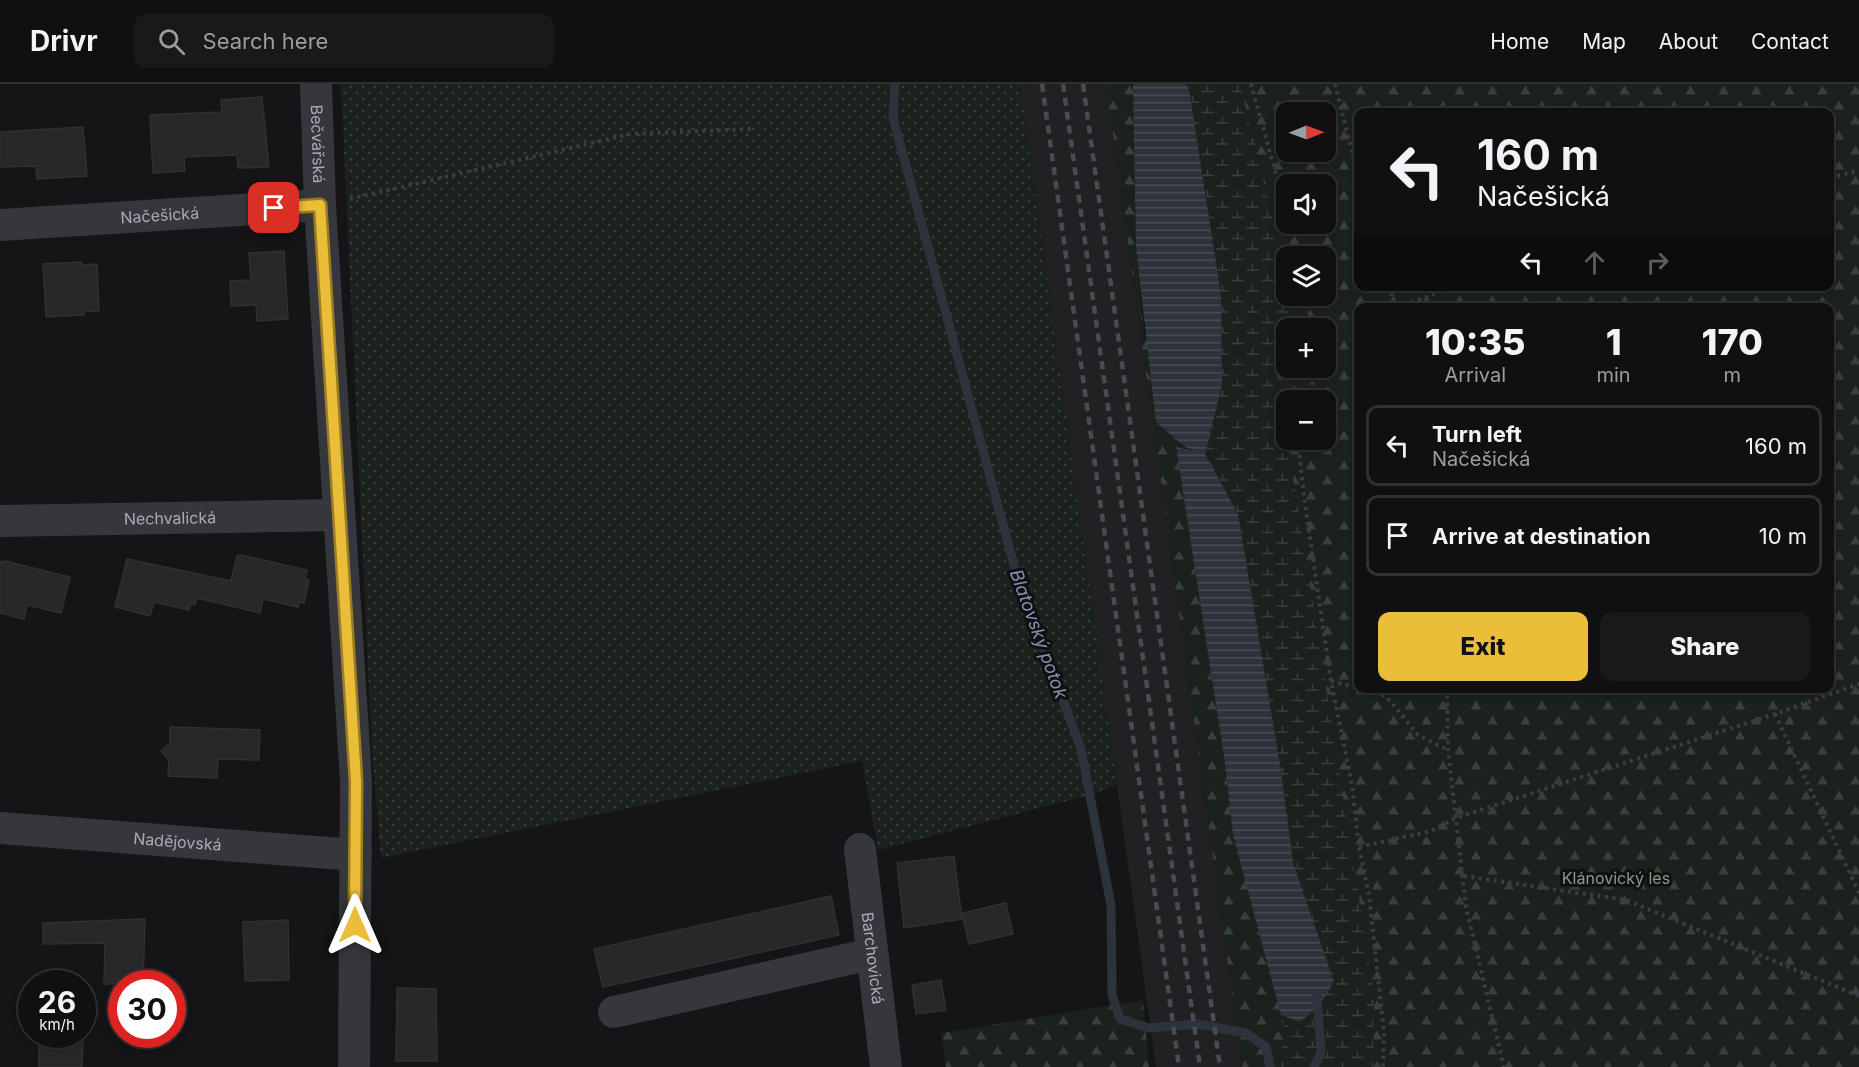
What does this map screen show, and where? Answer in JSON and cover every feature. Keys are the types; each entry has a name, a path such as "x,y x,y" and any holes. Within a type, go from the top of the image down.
{"street":[{"name":"Bečvářská","path":"316,84 320,205 356,781 354,1067"},
{"name":"Načešická","path":"0,225 320,205"},
{"name":"Nechvalická","path":"0,521 339,515"},
{"name":"Nadějovská","path":"0,828 356,855"},
{"name":"Barchovická","path":"860,849 886,1067"},
{"path":"614,1012 871,954"}],"path":[{"path":"1251,84 1276,174"},
{"path":"1335,84 1354,160"},
{"path":"320,205 631,134 752,129"},
{"path":"1834,177 1859,170"},
{"path":"1409,303 1442,291"},
{"path":"1299,450 1331,681 1352,785 1359,847 1369,895 1384,1032 1383,1067"},
{"path":"1331,681 1354,687"},
{"path":"1834,693 1859,684"},
{"path":"1376,693 1386,696 1418,735 1448,750"},
{"path":"1447,693 1448,750 1466,907 1504,1067"},
{"path":"1359,847 1431,831 1456,818 1834,693"},
{"path":"1775,714 1859,893"},
{"path":"1464,876 1626,900 1859,996"}],"shaded area":[{"path":"1020,84 1106,84 1242,1067 1156,1067"},
{"path":"1133,84 1186,84 1189,89 1221,295 1222,385 1205,454 1238,514 1281,771 1293,863 1334,982 1319,1006 1300,1022 1281,1015 1233,835 1225,763 1176,447 1203,453 1185,447 1156,422 1136,248"}],"green space":[{"path":"341,84 1020,84 1117,785 1101,792 878,850 862,761 381,858 372,751"},
{"name":"Klánovický les","path":"1106,84 1133,84 1136,248 1145,342 1189,89 1186,84 1859,84 1859,1067 1242,1067","holes":["1176,447 1281,771 1233,835 1225,763"]},
{"path":"1186,84 1240,84 1279,246 1276,246 1276,306 1294,306 1296,318 1276,318 1276,355 1274,356 1279,390 1276,390 1276,450 1289,450 1374,994 1373,1067 1256,1067 1287,1043 1281,1015 1300,1022 1334,982 1293,863 1281,771 1238,515 1206,454 1222,385 1221,295 1189,89"},
{"path":"1143,1000 1149,1067 946,1067 941,1033"}],"building":[{"path":"262,97 269,167 238,168 237,155 184,157 185,171 153,173 150,115 222,112 221,100"},
{"path":"83,127 87,176 37,179 36,166 0,167 0,132"},
{"path":"284,251 288,319 257,321 256,305 231,306 230,281 251,280 249,253"},
{"path":"81,262 82,265 97,264 99,311 84,311 84,315 46,317 43,264"},
{"path":"237,556 307,570 305,579 309,580 304,603 299,602 298,607 263,599 260,613 197,598 195,605 190,604 189,610 154,602 150,616 115,607 127,559 231,581"},
{"path":"5,561 70,577 61,613 27,605 24,619 0,613 0,562"},
{"path":"170,727 260,730 259,760 218,759 217,778 168,776 169,760 161,751 170,743"},
{"path":"954,856 962,919 904,928 897,863"},
{"path":"831,896 839,935 603,987 594,949"},
{"path":"1006,903 1013,934 969,944 962,913"},
{"path":"145,919 143,970 108,970 108,984 104,984 105,943 43,944 43,923"},
{"path":"288,920 289,980 245,981 243,922"},
{"path":"941,980 946,1010 916,1014 912,985"},
{"path":"397,988 436,989 437,1061 396,1061"},
{"path":"39,1048 83,1048 82,1067 39,1067"}],"waterway":[{"name":"Blatovský potok","path":"895,84 893,118 1018,580 1081,749 1111,905 1112,995 1120,1019 1149,1028 1198,1024 1246,1033 1266,1047 1270,1067"},
{"path":"1314,1067 1321,1052 1317,995"}],"railway":[{"path":"1042,84 1179,1067"},
{"path":"1063,84 1200,1067"},
{"path":"1083,84 1220,1067"}],"route":[{"path":"274,208 320,205 356,781 355,925"}]}
